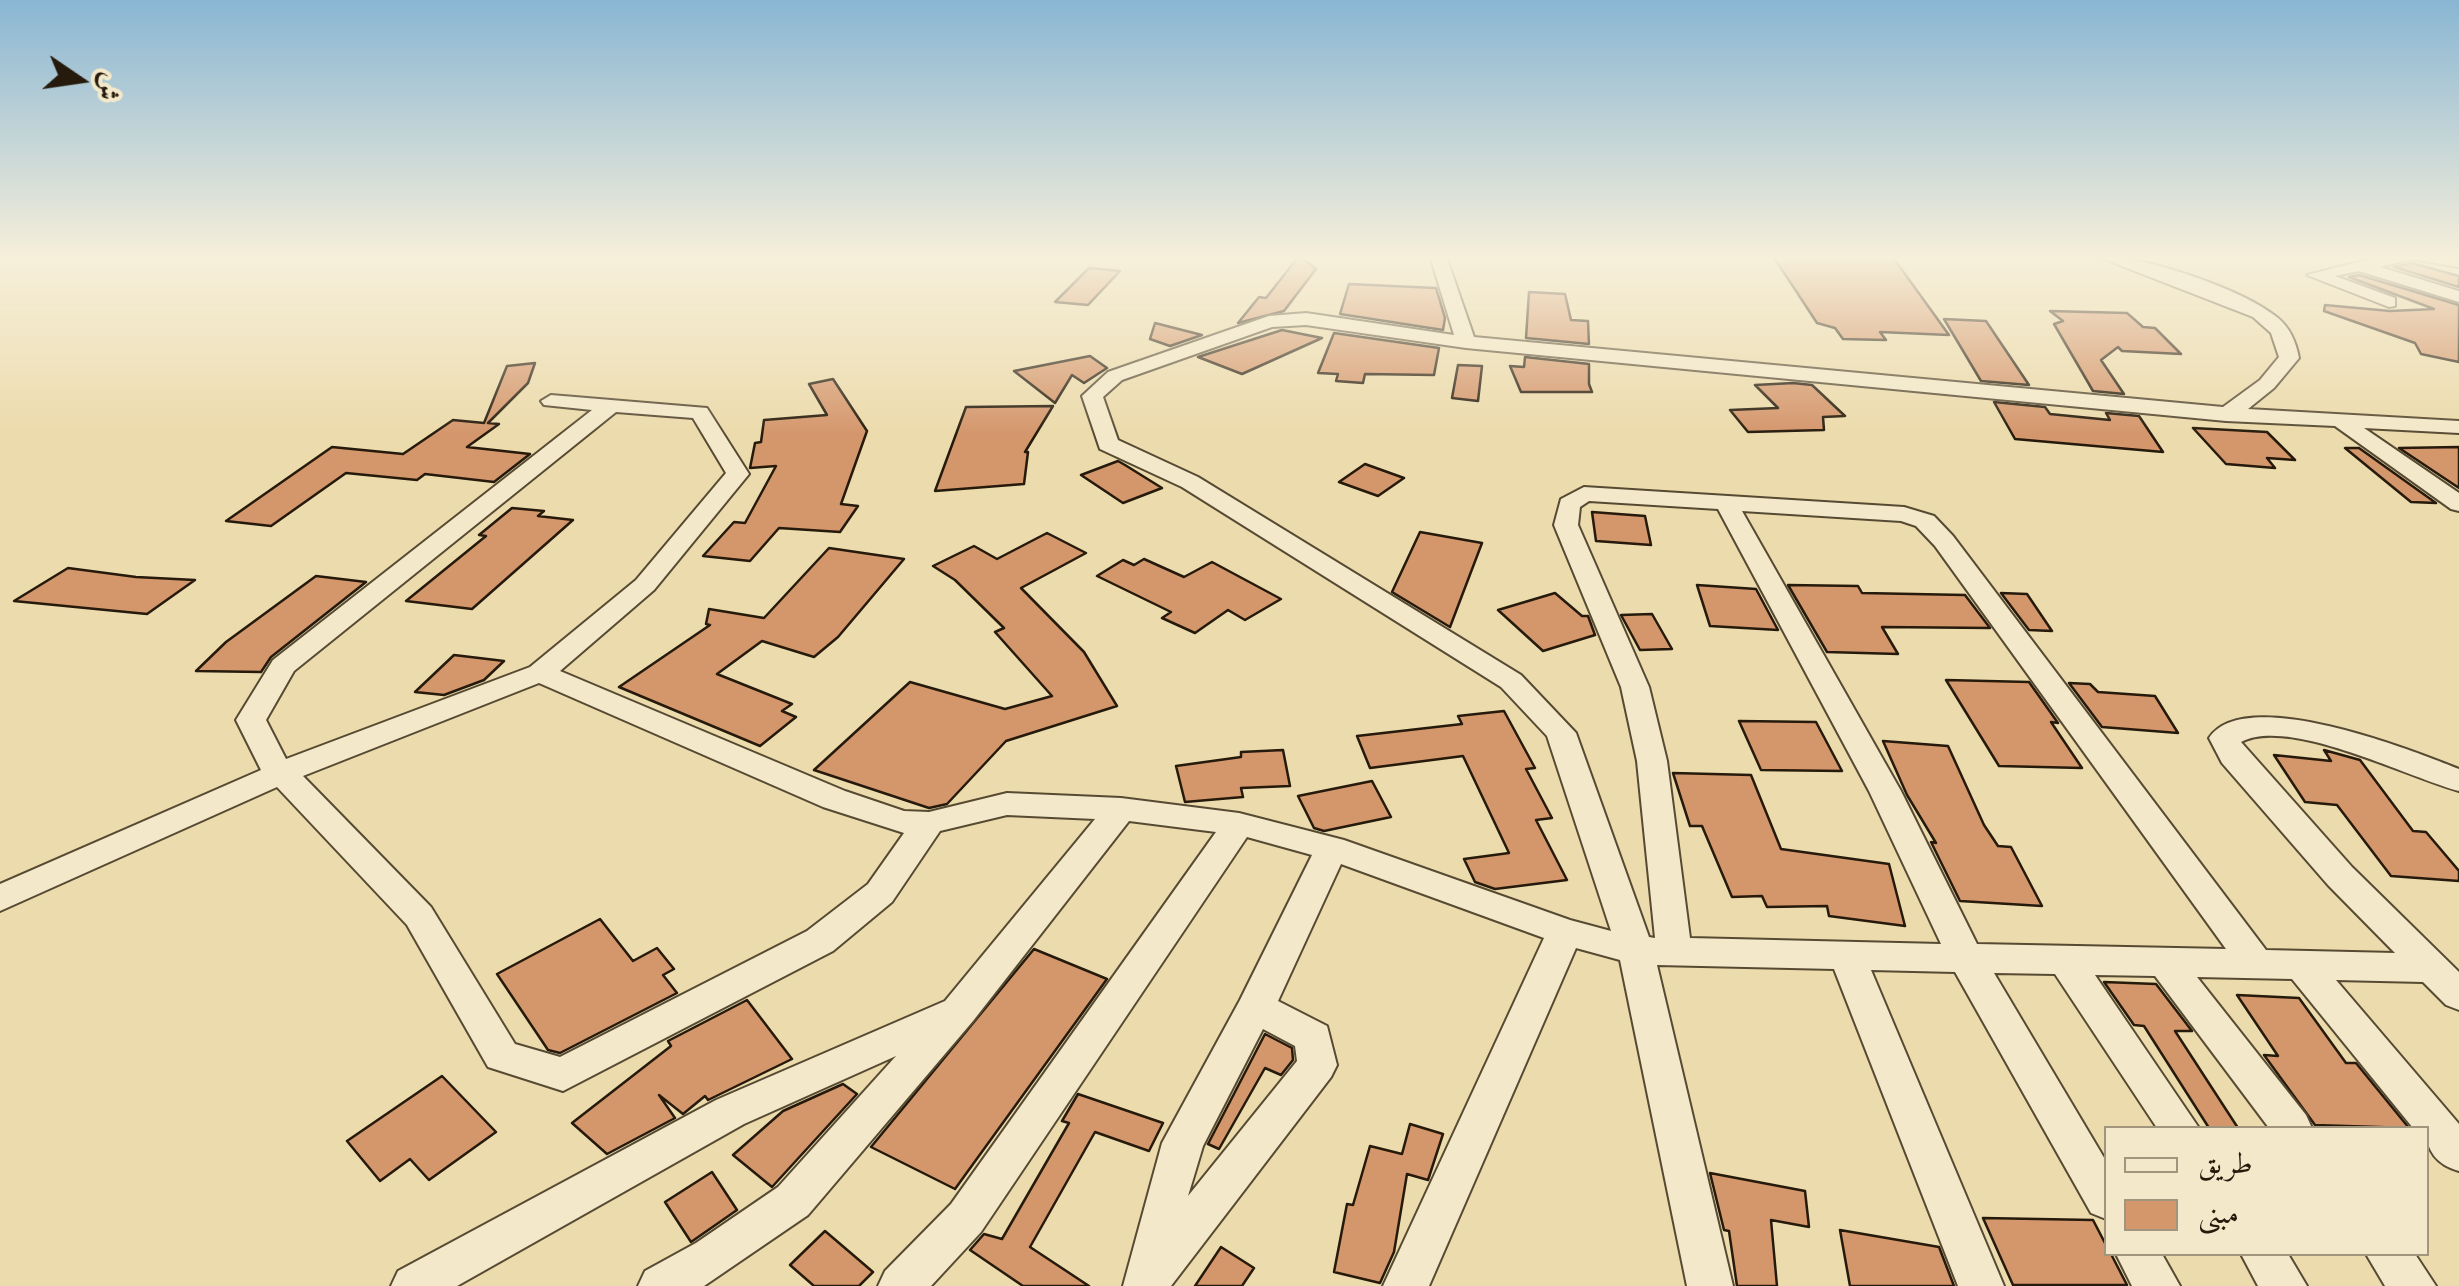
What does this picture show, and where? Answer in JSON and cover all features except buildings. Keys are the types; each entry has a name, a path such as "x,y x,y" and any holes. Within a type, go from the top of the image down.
{"street":[{"path":"1458,316 1466,342"},
{"path":"2226,415 2267,384 2289,358 2286,340 2271,321 2261,316"},
{"path":"1710,1286 1636,952 1561,733 1511,680 1190,482 1108,444 1092,396 1115,376 1269,322 1306,319 1466,342 2226,415 2459,427"},
{"path":"0,898 283,772 540,673 645,585 738,474 700,412 550,401"},
{"path":"612,405 283,666 251,720 270,761 420,916 502,1056 563,1074 820,941 880,893 929,823"},
{"path":"2342,423 2459,504"},
{"path":"1674,952 1652,761 1636,687 1566,525 1569,504 1584,494 1904,514 1925,521 1944,541 2257,965"},
{"path":"1726,503 1885,791 1966,958 2104,1197"},
{"path":"540,673 877,816 929,823 1007,804 1121,809 1239,824 1332,848 1565,932 1636,952 2434,968"},
{"path":"2459,781 2361,742 2325,734 2252,727 2232,730 2224,738 2232,756 2340,876 2459,995"},
{"path":"661,1286 712,1258 793,1200 960,1010 1121,809"},
{"path":"901,1286 966,1218 1239,824"},
{"path":"1146,1284 1183,1143 1256,1007 1332,848"},
{"path":"1406,1286 1565,932"},
{"path":"1847,956 1981,1286"},
{"path":"2066,960 2178,1126"},
{"path":"2166,963 2290,1126"},
{"path":"2304,967 2458,1152"},
{"path":"1146,1284 1317,1065 1312,1037 1256,1007"},
{"path":"414,1286 730,1112 960,1010"},
{"path":"2139,1256 2157,1286"},
{"path":"2263,1256 2284,1286"},
{"path":"2390,1256 2412,1286"}]}
